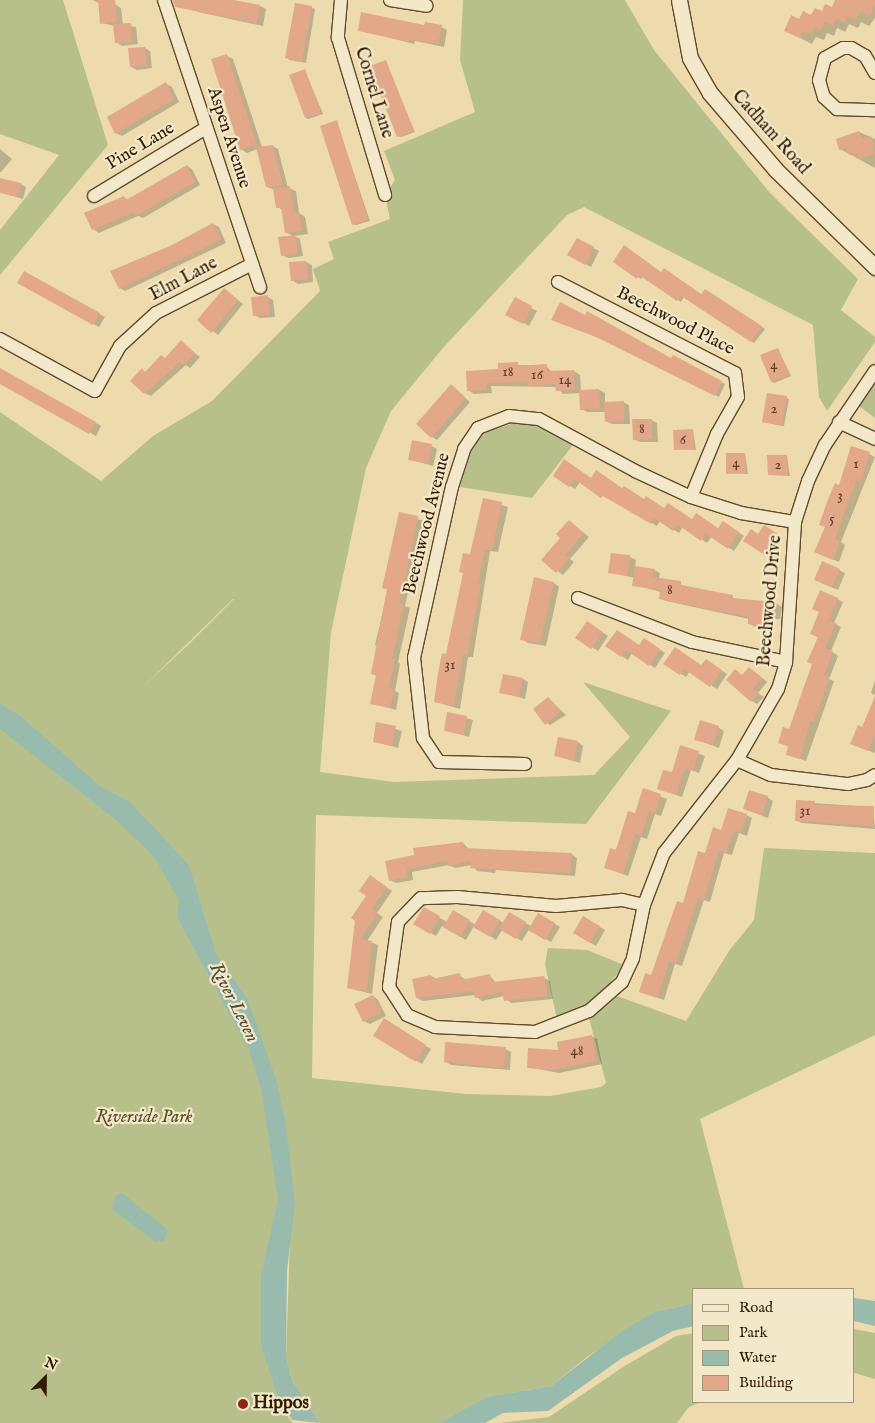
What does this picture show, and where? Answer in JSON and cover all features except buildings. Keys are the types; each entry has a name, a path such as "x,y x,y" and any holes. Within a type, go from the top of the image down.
{"street":[{"name":"Aspen Avenue","path":"164,0 260,287"},
{"name":"Cornel Lane","path":"341,0 338,38 385,195"},
{"path":"390,0 428,6"},
{"name":"Cadham Road","path":"679,0 690,58 710,93 776,170 875,267"},
{"path":"875,73 865,56 851,48 843,48 825,58 819,80 824,97 837,109 875,110"},
{"name":"Pine Lane","path":"94,196 206,128"},
{"name":"Elm Lane","path":"0,338 95,390 120,346 156,313 252,264"},
{"name":"Beechwood Place","path":"558,282 735,372 738,397 717,434 692,497"},
{"name":"Beechwood Drive","path":"644,906 622,900 556,906 457,897 420,898 398,922 389,987 407,1015 435,1027 535,1032 589,1011 622,982 632,958 644,906 664,853 737,760 768,710 786,662 795,522 808,482 839,422 875,371"},
{"name":"Beechwood Avenue","path":"525,764 439,762 423,738 414,658 452,488 464,449 478,428 509,416 539,419 635,471 692,497 741,513 795,522"},
{"path":"839,422 875,439"},
{"path":"578,598 692,642 786,662"},
{"path":"737,760 781,776 848,784 867,780 875,775"}],"green space":[{"path":"0,0 63,0 108,145 0,275 0,230 59,155 0,134"},
{"name":"Riverside Park","path":"463,0 625,0 654,50 769,192 858,279 841,310 875,337 875,342 827,411 819,397 813,325 584,207 567,215 442,349 391,411 366,468 331,632 320,772 394,782 594,775 630,737 583,682 671,711 586,824 316,815 312,1078 466,1094 550,1096 601,1087 606,1083 589,1018 617,996 686,1021 729,951 754,920 764,848 875,853 875,1035 700,1119 744,1288 692,1288 692,1303 654,1312 587,1357 551,1386 488,1397 439,1423 320,1423 292,1380 286,1357 290,1242 288,1155 277,1403 293,1423 0,1423 0,412 101,481 153,436 212,401 320,291 313,269 334,259 328,242 390,219 385,195 395,180 384,151 475,112 460,60","holes":["233,599 234,599 190,643 143,687"]},
{"path":"875,384 875,418 859,406"},
{"path":"515,423 539,426 573,445 532,498 460,487 471,452 483,433"},
{"path":"548,948 587,950 624,965 596,1001 578,1012 557,1019 545,964"},
{"path":"855,1329 875,1333 875,1379 855,1373"},
{"path":"692,1333 692,1403 698,1403 688,1408 677,1423 499,1423 549,1417 623,1367 676,1336"}],"water":[{"name":"River Leven","path":"0,703 24,719 100,786 131,803 189,865 216,954 247,998 277,1082 286,1125 295,1203 287,1271 286,1357 292,1380 320,1423 292,1420 278,1397 261,1345 261,1276 278,1199 261,1089 249,1050 177,917 179,900 154,857 116,820 0,729"},
{"path":"122,1193 168,1230 164,1241 155,1242 112,1209 115,1196"},
{"path":"855,1298 875,1301 875,1326 855,1321"},
{"path":"692,1303 692,1326 673,1331 622,1358 548,1411 503,1413 485,1423 439,1423 487,1397 551,1386 621,1332 654,1312"}],"place":[{"name":"Hippos","path":"243,1404"}]}
